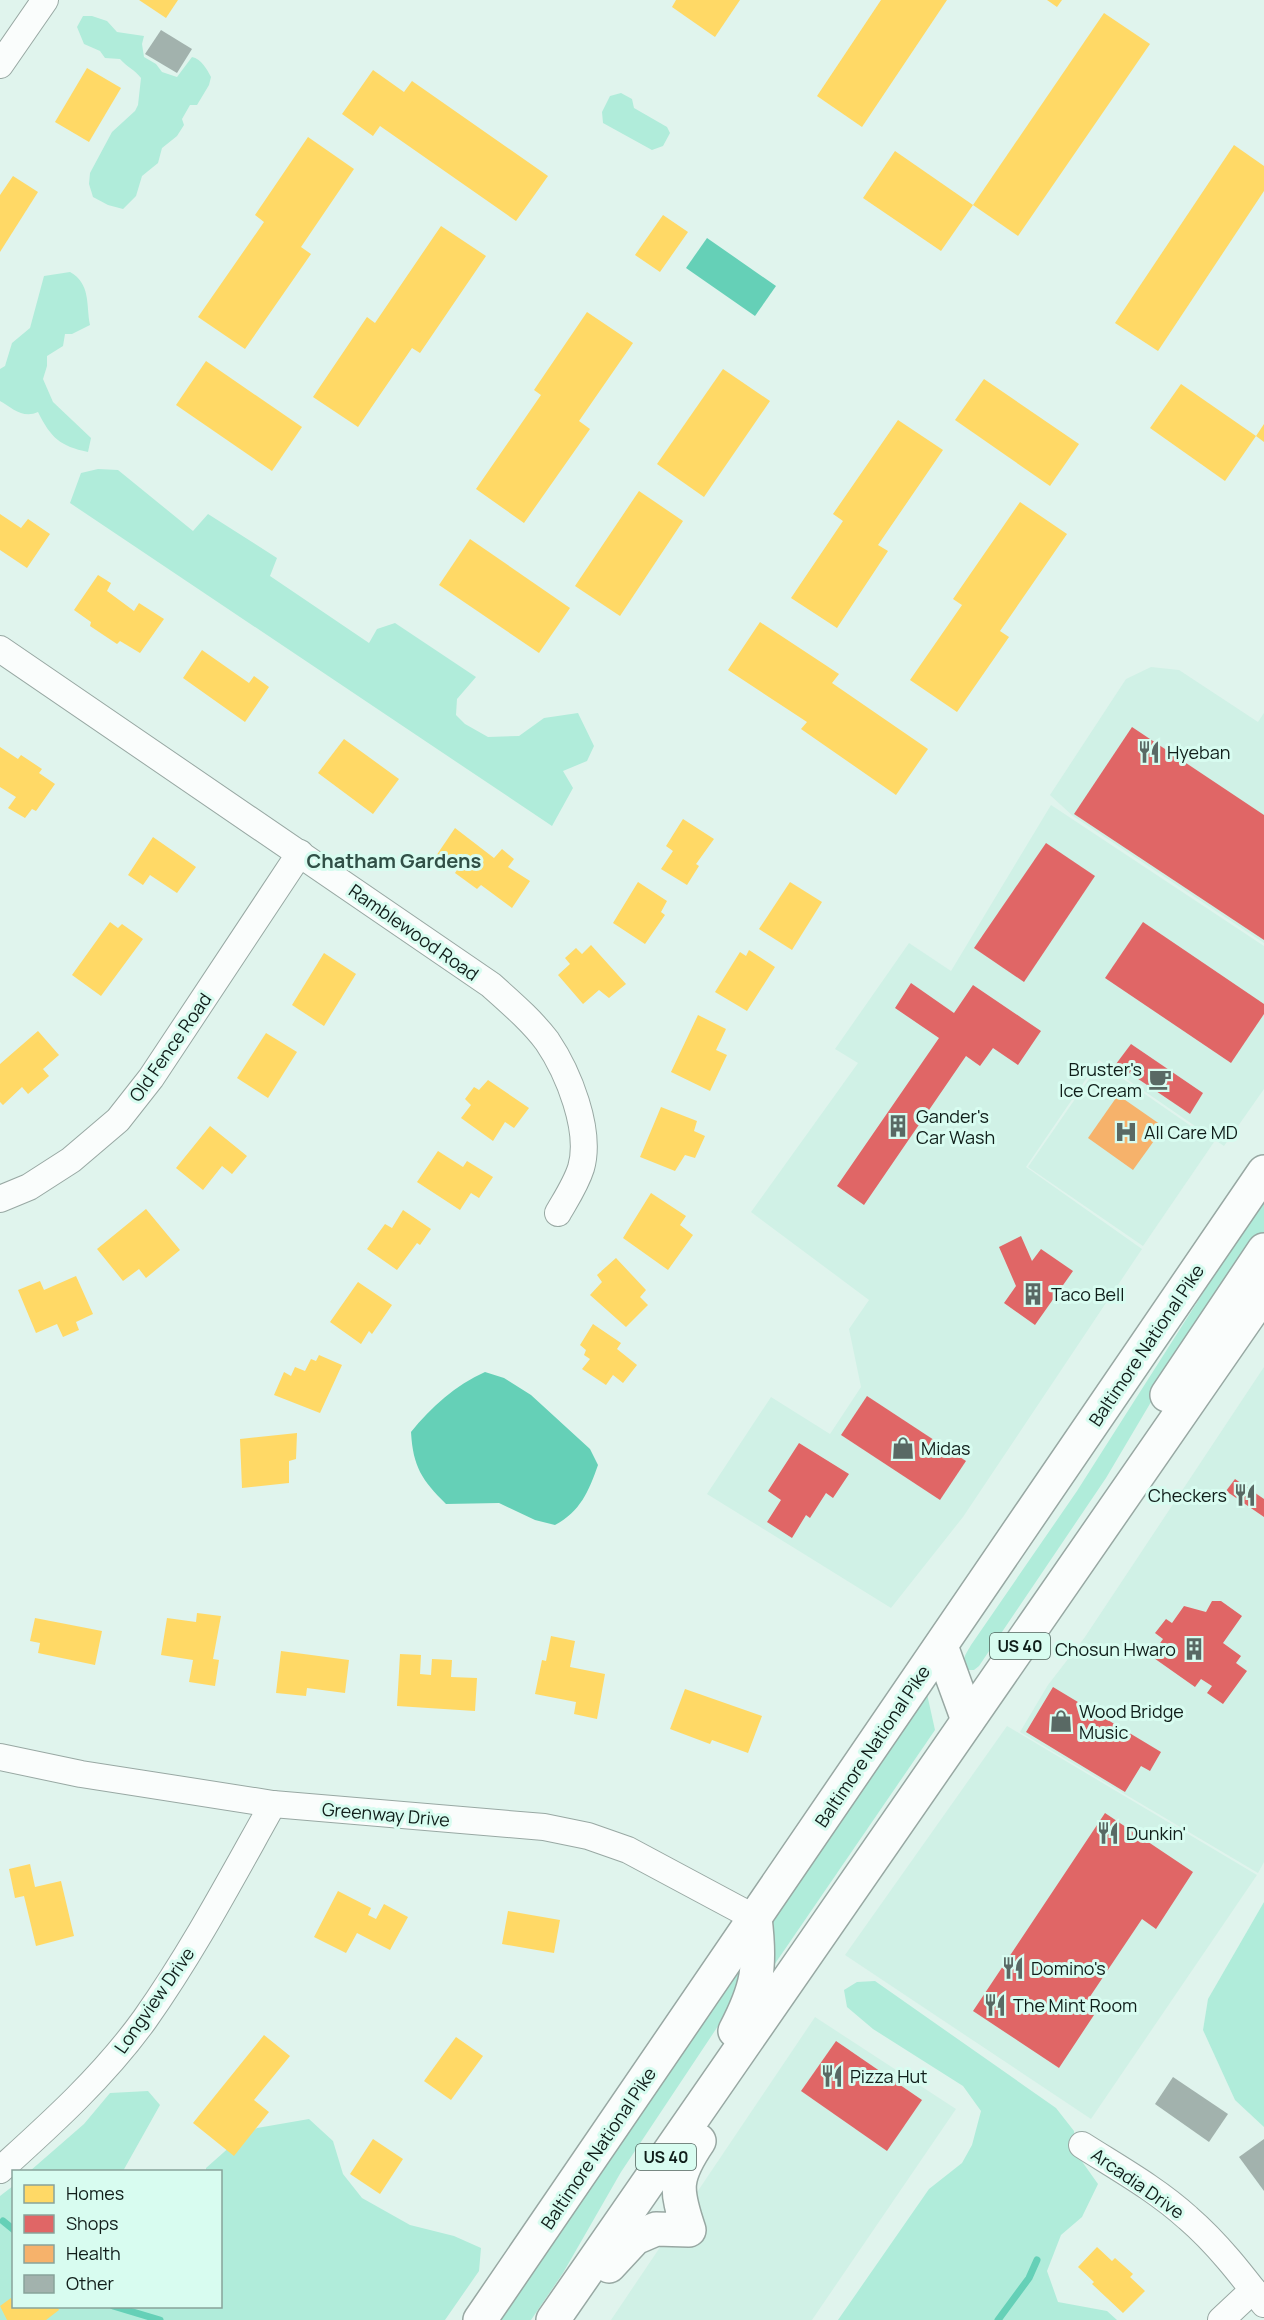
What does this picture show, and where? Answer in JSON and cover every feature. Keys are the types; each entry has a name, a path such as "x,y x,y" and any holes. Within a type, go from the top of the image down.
{"main road":[{"name":"Baltimore National Pike","path":"480,2320 1264,1172"},
{"path":"1118,1506 1156,1412 1264,1250"},
{"name":"US 40","path":"553,2320 1264,1293"},
{"path":"941,1646 968,1720"},
{"path":"674,2146 751,2001 758,1970 755,1918"},
{"path":"573,2320 615,2257 635,2238 656,2229 689,2230 679,2200 678,2181 688,2157 756,2054 799,1962"}],"street":[{"path":"0,65 45,0"},
{"name":"Ramblewood Road","path":"0,649 491,985 528,1019 548,1042 577,1103 584,1137 582,1166 572,1190 558,1213"},
{"name":"Old Fence Road","path":"0,1199 29,1187 71,1160 118,1120 151,1078 300,853"},
{"name":"Greenway Drive","path":"0,1757 81,1774 273,1804 544,1827 588,1836 628,1850 755,1918"},
{"name":"Longview Drive","path":"0,2169 63,2113 103,2070 144,2020 183,1962 273,1804"},
{"name":"Arcadia Drive","path":"1082,2145 1152,2189 1189,2218 1258,2297"},
{"path":"1221,2320 1258,2297"}],"shaded area":[{"path":"83,16 92,16 107,21 117,32 144,36 142,44 144,57 156,64 162,72 177,77 192,57 201,62 211,77 197,105 190,105 182,119 184,125 177,136 162,148 158,163 142,176 136,196 123,209 108,205 93,197 89,184 90,173 112,132 135,111 138,105 141,78 120,59 105,58 100,51 84,44 77,27"},
{"path":"621,93 632,99 634,108 667,127 670,133 663,146 652,150 603,123 602,112 610,96"},
{"path":"707,238 776,286 755,316 686,268"},
{"path":"70,272 77,277 85,289 90,325 72,334 65,334 63,346 47,356 43,379 53,402 91,438 88,452 63,444 47,428 38,412 23,413 0,401 0,369 5,366 12,343 30,328 44,276"},
{"path":"98,469 118,470 193,531 208,514 277,558 270,576 369,643 377,629 395,623 476,677 457,699 456,715 465,724 488,737 519,736 544,718 578,713 594,746 587,761 563,771 573,788 552,826 70,503 81,473"},
{"path":"1151,667 1179,670 1258,722 1264,713 1264,943 1073,816 1050,795 1126,679"},
{"path":"1051,805 1264,946 1264,1089 1224,1146 1099,1060 1026,1167 1142,1249 963,1517 891,1608 707,1494 771,1397 830,1434 861,1387 849,1329 869,1300 751,1212 858,1063 835,1049 909,943 951,971"},
{"path":"1100,1063 1214,1142 1143,1246 1028,1167"},
{"path":"1264,1197 1264,1235 1151,1402 1106,1478 979,1666 974,1670 968,1670 964,1661 971,1645 1077,1491"},
{"path":"1264,1367 1264,1862 1258,1873 1020,1732 1048,1685 1085,1637"},
{"path":"485,1372 504,1378 531,1395 590,1449 598,1465 591,1484 577,1507 564,1520 555,1525 535,1520 499,1503 446,1504 420,1472 414,1455 411,1432 445,1398 464,1383"},
{"path":"927,1694 935,1730 770,1971 766,1928"},
{"path":"1007,1726 1257,1875 1091,2119 845,1955"},
{"path":"1264,1902 1264,2127 1235,2100 1203,2030 1208,1999"},
{"path":"743,1964 736,1999 621,2172 563,2273 531,2320 498,2320"},
{"path":"875,1981 1056,2108 1074,2131 1076,2153 1098,2184 1082,2217 1061,2235 1047,2271 1058,2302 1107,2311 1117,2320 838,2320 929,2189 962,2163 972,2145 981,2111 963,2086 873,2029 847,2007 844,1990 857,1982"},
{"path":"815,2017 956,2109 812,2320 611,2320"},
{"path":"148,2091 160,2105 124,2170 31,2170 84,2124 110,2093"},
{"path":"309,2119 333,2141 343,2174 362,2198 410,2225 454,2236 481,2248 479,2271 445,2320 0,2320 0,2196 12,2187 12,2308 222,2308 222,2170 206,2170 206,2168 232,2145 257,2128"}],"building: Homes":[{"path":"139,0 178,0 166,18"},
{"path":"676,0 740,0 715,37 672,7"},
{"path":"881,0 947,0 862,127 817,96"},
{"path":"1047,0 1062,0 1057,7"},
{"path":"1104,13 1150,44 1018,236 973,205"},
{"path":"87,68 121,88 89,142 55,122"},
{"path":"373,70 404,92 412,81 548,176 516,221 380,126 373,136 342,114"},
{"path":"308,137 354,169 301,247 311,254 245,349 198,317 264,222 255,215"},
{"path":"1234,145 1264,166 1264,191 1158,351 1115,323"},
{"path":"895,151 973,205 941,251 863,198"},
{"path":"13,176 38,192 0,252 0,195"},
{"path":"663,215 688,232 660,272 635,255"},
{"path":"441,226 486,256 420,353 412,348 358,427 313,397 367,317 375,323"},
{"path":"587,312 633,343 579,421 590,429 524,523 476,489 541,395 534,390"},
{"path":"206,361 302,427 272,471 176,405"},
{"path":"723,369 770,401 704,497 657,464"},
{"path":"984,379 1079,444 1050,486 955,420"},
{"path":"1181,384 1256,436 1225,481 1150,428"},
{"path":"898,420 943,450 878,545 888,551 837,628 791,598 843,521 833,514"},
{"path":"1264,424 1264,442 1256,436"},
{"path":"639,491 683,521 620,616 575,586"},
{"path":"1020,502 1067,534 1000,631 1009,637 957,712 910,680 962,605 953,599"},
{"path":"0,514 21,528 28,519 50,534 27,568 0,550"},
{"path":"470,539 570,608 539,653 439,585"},
{"path":"98,575 111,583 107,591 134,611 139,603 164,619 140,653 120,641 117,644 90,626 91,622 74,610"},
{"path":"760,622 839,674 832,683 928,749 896,795 801,729 807,722 728,670"},
{"path":"202,650 249,683 254,676 269,687 245,722 183,678"},
{"path":"344,739 399,779 373,814 318,773"},
{"path":"0,747 18,759 21,755 42,769 39,773 55,784 36,811 32,809 25,818 8,808 16,797 0,787"},
{"path":"683,819 714,839 696,864 699,866 687,885 661,869 673,851 666,846"},
{"path":"455,828 494,858 502,849 514,859 508,867 530,881 512,908 481,885 477,889 455,873 457,870 436,856"},
{"path":"153,837 196,867 177,893 150,875 143,885 128,875"},
{"path":"638,882 667,901 661,912 665,915 645,944 613,923"},
{"path":"790,882 822,902 792,950 759,929"},
{"path":"110,922 118,928 122,924 143,939 101,996 72,975"},
{"path":"591,945 626,984 609,998 599,990 583,1004 558,975 570,964 565,958 576,948 582,954"},
{"path":"749,950 775,967 747,1011 715,992 740,952 746,956"},
{"path":"324,953 356,974 324,1026 292,1005"},
{"path":"698,1015 726,1029 716,1050 727,1055 710,1091 671,1072"},
{"path":"38,1031 59,1055 43,1069 49,1076 28,1094 22,1087 3,1105 0,1102 0,1064"},
{"path":"266,1033 297,1052 268,1098 237,1078"},
{"path":"488,1080 529,1108 514,1128 505,1122 493,1141 461,1118 471,1105 465,1099 474,1087 479,1090"},
{"path":"661,1107 697,1121 694,1131 705,1136 695,1158 685,1155 675,1171 640,1157"},
{"path":"210,1126 247,1156 232,1174 222,1166 203,1190 176,1168"},
{"path":"438,1151 463,1167 467,1161 493,1177 479,1198 471,1193 460,1210 417,1182"},
{"path":"651,1193 686,1216 680,1225 693,1235 668,1270 623,1238"},
{"path":"146,1209 180,1250 146,1278 139,1269 123,1281 97,1249"},
{"path":"403,1210 431,1229 420,1245 417,1243 397,1270 367,1249 385,1224 392,1228"},
{"path":"616,1258 646,1290 640,1297 648,1305 626,1327 590,1295 602,1282 597,1275"},
{"path":"76,1276 93,1314 76,1322 79,1330 63,1337 57,1324 36,1333 18,1290 40,1281 44,1290"},
{"path":"358,1282 392,1305 372,1334 369,1331 361,1344 330,1322"},
{"path":"593,1324 621,1343 617,1349 637,1365 623,1383 613,1375 606,1385 582,1369 590,1359 584,1355 586,1350 580,1345"},
{"path":"319,1355 342,1365 320,1413 274,1395 284,1372 291,1376 295,1367 305,1371 311,1359 316,1361"},
{"path":"297,1433 296,1459 289,1461 289,1483 242,1488 240,1439"},
{"path":"197,1613 221,1616 213,1659 219,1660 215,1686 189,1682 193,1660 161,1655 167,1618 196,1622"},
{"path":"35,1618 102,1631 95,1665 38,1653 40,1643 30,1641"},
{"path":"551,1636 575,1641 570,1667 605,1674 597,1719 574,1714 576,1702 535,1694 542,1660 546,1661"},
{"path":"281,1651 349,1660 345,1693 307,1688 306,1696 276,1693"},
{"path":"400,1654 421,1655 420,1674 431,1675 432,1659 452,1660 451,1677 477,1678 475,1711 397,1706"},
{"path":"685,1689 762,1716 748,1753 712,1740 710,1744 670,1729"},
{"path":"30,1864 35,1887 61,1881 74,1936 36,1946 24,1896 15,1898 9,1869"},
{"path":"338,1891 371,1908 368,1915 376,1919 384,1904 408,1917 390,1950 357,1933 346,1953 314,1937"},
{"path":"508,1911 560,1920 554,1953 502,1944"},
{"path":"264,2035 290,2056 254,2100 269,2112 234,2156 193,2123"},
{"path":"456,2037 483,2056 451,2100 424,2081"},
{"path":"373,2139 403,2159 380,2194 350,2174"},
{"path":"1097,2247 1112,2261 1115,2258 1133,2274 1130,2277 1145,2291 1123,2313 1092,2284 1094,2282 1078,2267"},
{"path":"11,2298 12,2308 58,2308 59,2310 46,2320 7,2320 0,2306"}],"building: Shops":[{"path":"1132,727 1264,815 1264,940 1074,814"},
{"path":"1046,843 1095,876 1024,982 974,948"},
{"path":"1143,922 1264,1004 1264,1014 1231,1063 1105,978"},
{"name":"Gander's Car Wash","path":"911,983 954,1013 973,985 1041,1031 1018,1065 993,1048 980,1066 966,1056 864,1205 837,1186 939,1038 895,1008"},
{"name":"Bruster's Ice Cream","path":"1131,1044 1203,1093 1190,1114 1116,1064"},
{"name":"Taco Bell","path":"1021,1236 1032,1261 1041,1249 1073,1271 1035,1325 1004,1303 1016,1286 999,1247"},
{"name":"Midas","path":"867,1396 966,1461 940,1500 841,1435"},
{"path":"799,1443 849,1474 833,1498 826,1493 810,1518 806,1515 792,1538 767,1522 781,1500 768,1491"},
{"name":"Checkers","path":"1235,1479 1264,1499 1264,1517 1226,1491"},
{"name":"Chosun Hwaro","path":"1212,1601 1221,1601 1242,1616 1223,1643 1241,1656 1236,1663 1247,1671 1223,1704 1207,1693 1212,1686 1201,1679 1195,1687 1151,1656 1163,1639 1155,1633 1166,1619 1172,1623 1184,1606 1206,1612"},
{"path":"1053,1687 1161,1752 1150,1771 1141,1766 1125,1792 1026,1732"},
{"path":"1105,1813 1193,1872 1156,1929 1142,1919 1083,2007 1094,2015 1059,2068 973,2011"},
{"path":"836,2041 922,2100 887,2151 801,2091"}],"building: Health":[{"name":"All Care MD","path":"1118,1095 1164,1127 1133,1170 1088,1138"}],"building: Other":[{"path":"161,30 192,49 177,73 145,54"},
{"path":"1173,2077 1228,2114 1209,2142 1155,2104"},
{"path":"1264,2139 1264,2191 1239,2157"}],"waterway":[{"path":"3,2221 12,2228"},
{"path":"998,2320 1029,2278 1037,2260"},
{"path":"120,2308 160,2320"}],"place":[{"name":"Hyeban","path":"1149,752"},
{"name":"Bruster's Ice Cream","path":"1160,1079"},
{"name":"Gander's Car Wash","path":"898,1126"},
{"name":"All Care MD","path":"1126,1132"},
{"name":"Taco Bell","path":"1033,1294"},
{"name":"Midas","path":"903,1448"},
{"name":"Checkers","path":"1245,1495"},
{"name":"Chosun Hwaro","path":"1194,1649"},
{"name":"Wood Bridge Music","path":"1061,1721"},
{"name":"Dunkin'","path":"1108,1833"},
{"name":"Domino's","path":"1013,1968"},
{"name":"The Mint Room","path":"995,2005"},
{"name":"Pizza Hut","path":"832,2076"}],"district":[{"name":"Chatham Gardens","path":"394,860"}]}
